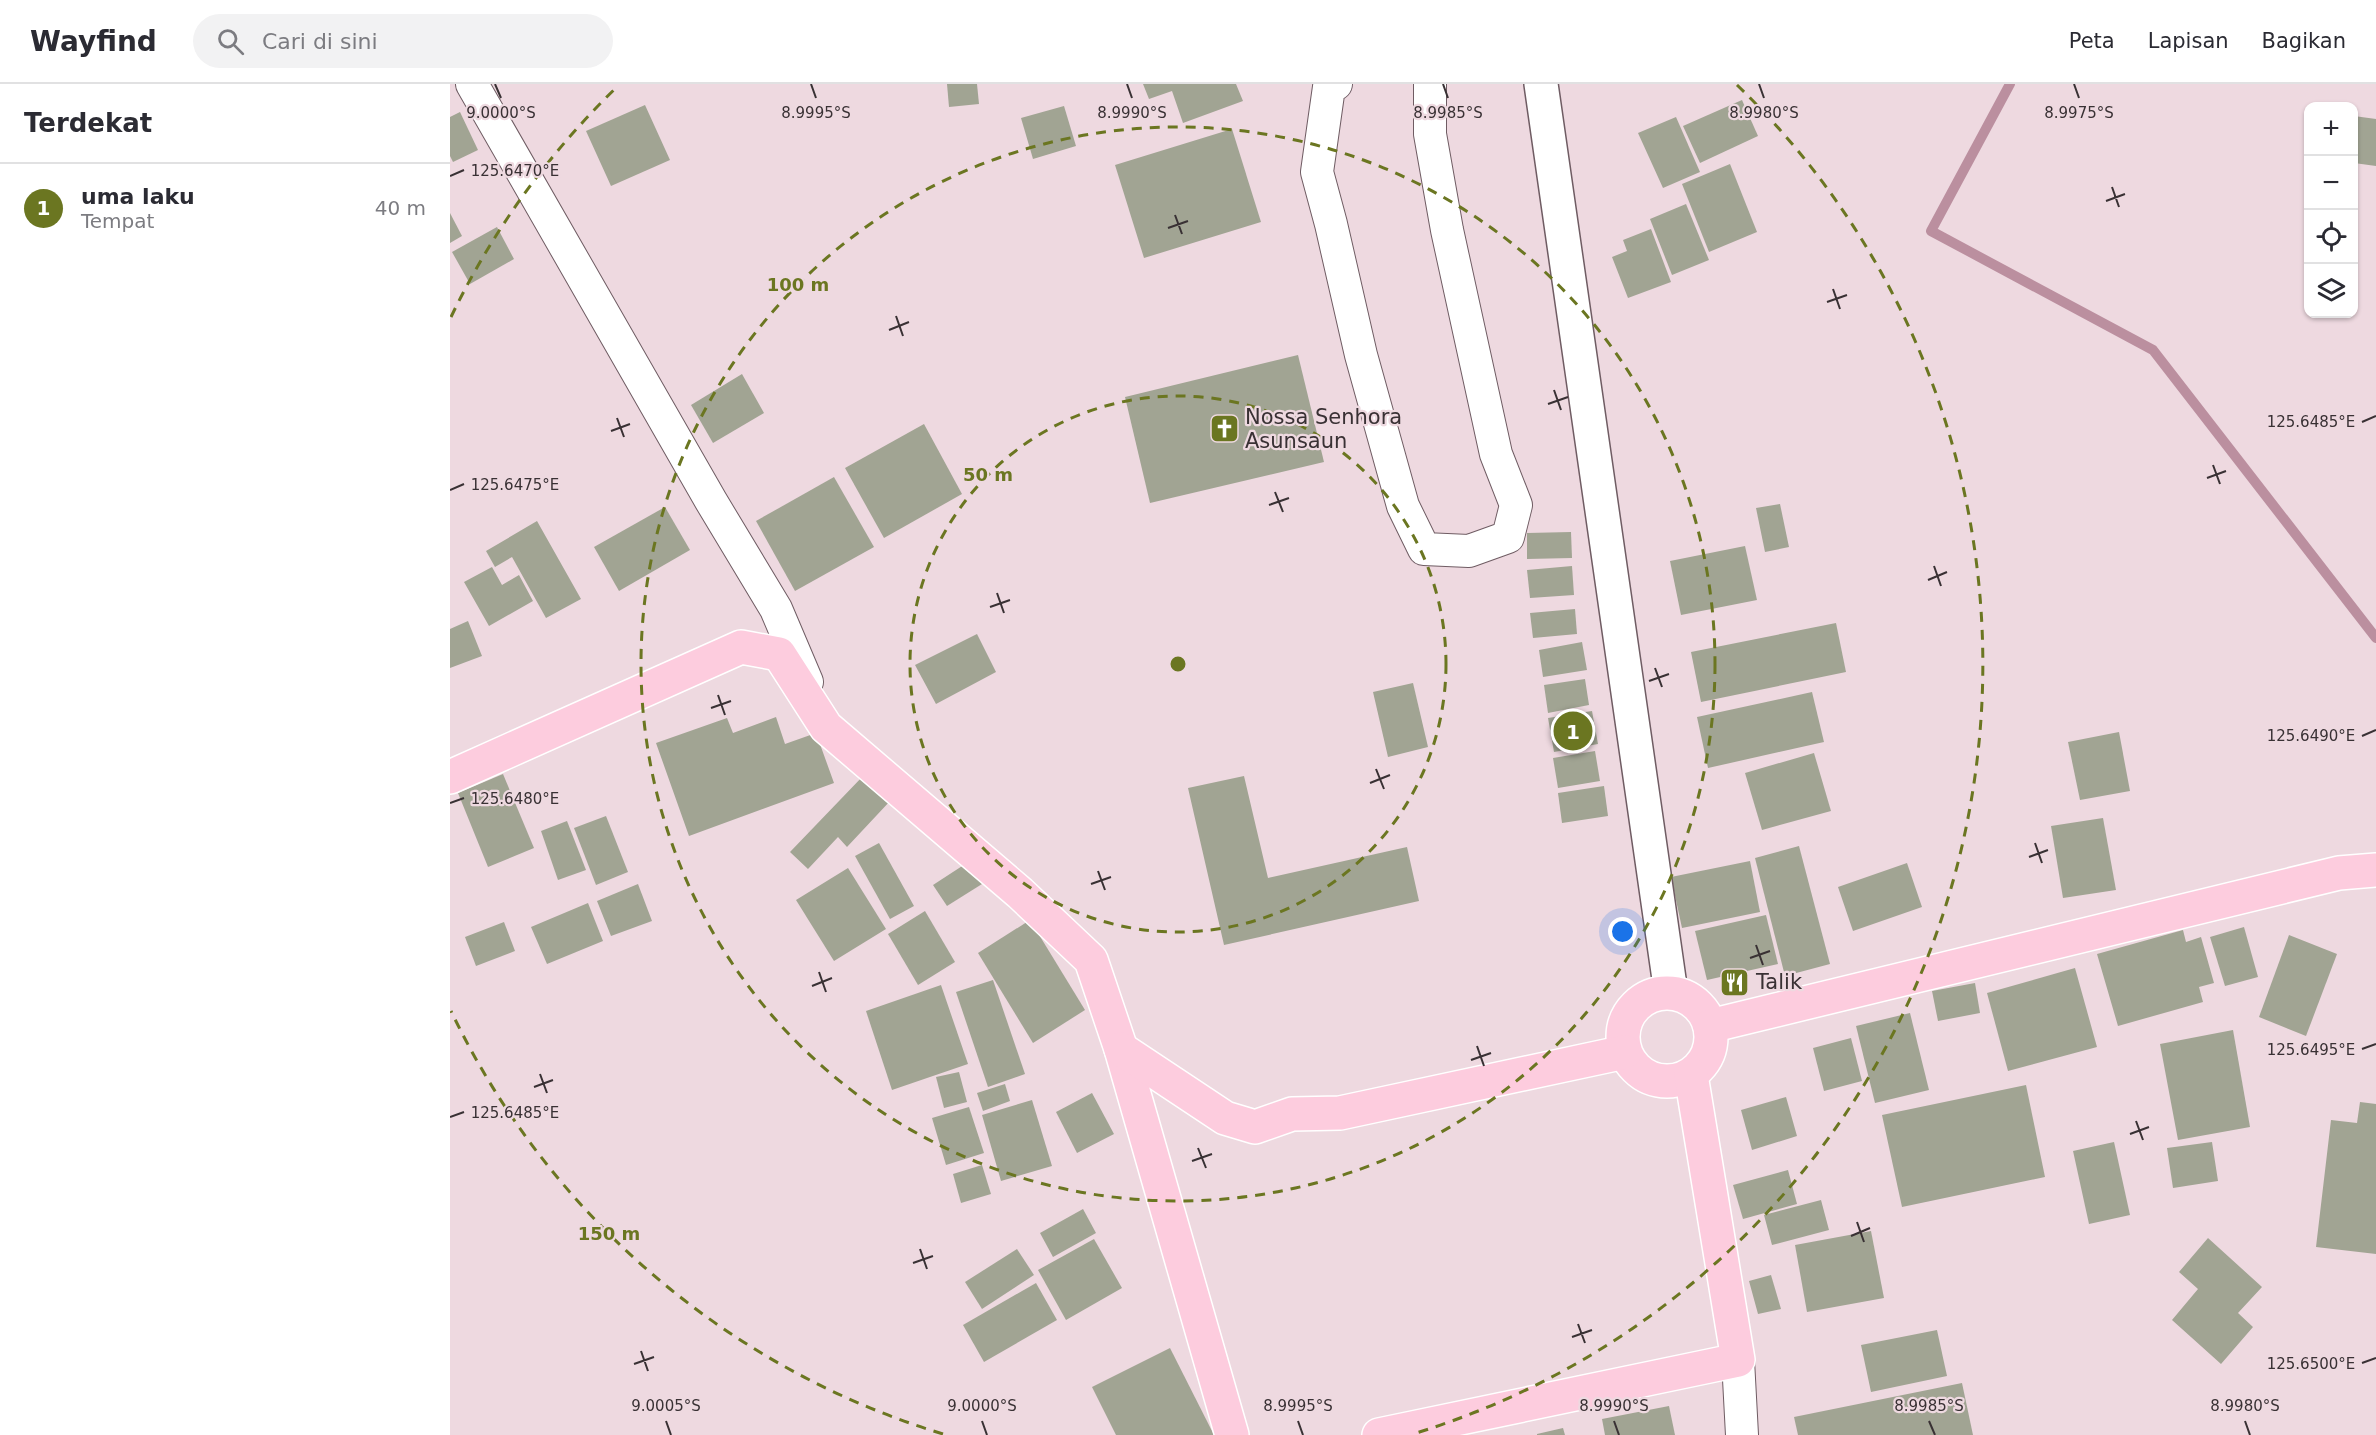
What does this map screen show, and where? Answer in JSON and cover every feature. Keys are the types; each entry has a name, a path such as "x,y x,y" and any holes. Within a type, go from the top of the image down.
{"main road":[{"path":"450,777 741,647 779,654 826,728 1020,893 1092,960 1121,1049 1232,1435"},
{"path":"1710,1026 2339,873 2376,870"},
{"path":"1671,993 1685,996 1705,1013 1712,1040 1702,1066 1691,1075 1676,1081 1660,1081 1645,1076 1633,1066 1625,1052 1623,1034 1627,1017 1638,1003 1653,994 1671,993"},
{"path":"1121,1049 1225,1118 1255,1127 1292,1114 1340,1113 1625,1052"},
{"path":"1379,1435 1738,1360 1691,1075"}],"street":[{"path":"472,84 711,501 776,609 826,728"},
{"path":"1336,84 1329,87 1317,172 1361,355 1400,495 1424,549 1469,551 1508,537 1516,505 1496,454 1452,252 1430,134 1430,84"},
{"path":"1541,84 1671,993"},
{"path":"1738,1360 1742,1435"}],"building":[{"path":"947,84 977,84 979,104 949,107"},
{"path":"1143,84 1236,84 1243,101 1183,123 1172,91 1149,99"},
{"path":"1742,100 1758,136 1700,163 1683,126"},
{"path":"645,105 670,160 611,186 586,131"},
{"path":"1064,106 1076,146 1033,159 1021,118"},
{"path":"460,112 478,150 453,162 450,156 450,117"},
{"path":"1676,117 1700,172 1663,188 1638,133"},
{"path":"2358,117 2376,119 2376,166 2358,164"},
{"path":"1232,129 1261,222 1144,258 1115,165"},
{"path":"1730,164 1757,232 1709,252 1682,184"},
{"path":"1686,204 1709,260 1672,275 1650,219"},
{"path":"450,213 462,236 450,243"},
{"path":"497,227 514,259 470,284 452,252"},
{"path":"1651,229 1671,282 1628,298 1612,257 1627,251 1623,240"},
{"name":"Nossa Senhora Asunsaun","path":"1298,355 1324,462 1150,503 1125,397"},
{"path":"742,374 764,413 713,443 691,405"},
{"path":"924,424 962,494 884,538 845,468"},
{"path":"834,477 874,547 795,591 756,521"},
{"path":"1780,504 1789,547 1765,552 1756,508"},
{"path":"665,507 690,550 619,591 594,547"},
{"path":"537,521 581,599 546,618 512,557 495,567 486,551"},
{"path":"1571,532 1572,558 1527,559 1527,533"},
{"path":"1745,546 1757,600 1681,615 1670,561"},
{"path":"1572,566 1574,595 1530,598 1527,570"},
{"path":"492,567 502,585 519,575 533,601 489,626 464,582"},
{"path":"1575,609 1577,634 1533,638 1530,613"},
{"path":"468,621 482,656 450,668 450,629"},
{"path":"1836,623 1846,672 1701,702 1691,652"},
{"path":"977,634 996,672 936,704 915,665"},
{"path":"1582,642 1587,670 1543,677 1539,650"},
{"path":"1585,679 1589,705 1548,713 1544,685"},
{"path":"1413,683 1428,747 1388,757 1373,692"},
{"path":"1812,692 1824,742 1708,768 1697,717"},
{"path":"1592,711 1598,744 1554,752 1548,718"},
{"path":"776,717 785,744 816,733 834,783 689,836 656,743 727,718 733,733"},
{"path":"2119,732 2130,791 2080,800 2068,742"},
{"path":"1595,751 1600,781 1558,788 1553,758"},
{"path":"1814,753 1831,811 1762,830 1745,773"},
{"path":"503,774 534,848 488,867 458,793"},
{"path":"864,775 891,800 847,847 838,837 808,869 790,852"},
{"path":"1244,776 1268,878 1407,847 1419,901 1224,945 1188,788"},
{"path":"1604,786 1608,816 1562,823 1558,793"},
{"path":"606,816 628,872 596,885 574,828"},
{"path":"2103,818 2116,890 2063,898 2051,826"},
{"path":"567,821 586,870 558,880 541,831"},
{"path":"879,843 914,906 890,919 855,856"},
{"path":"1799,846 1830,964 1785,976 1755,858"},
{"path":"976,857 990,879 947,906 933,885"},
{"path":"1750,861 1760,912 1682,928 1671,877"},
{"path":"1907,863 1922,907 1853,931 1838,887"},
{"path":"848,868 886,929 834,961 796,900"},
{"path":"638,884 652,921 611,936 597,901"},
{"path":"588,903 603,941 547,964 531,927"},
{"path":"925,911 955,962 918,985 888,934"},
{"path":"1766,915 1778,964 1707,980 1695,931"},
{"path":"1030,920 1085,1010 1033,1043 978,953"},
{"path":"504,922 515,951 476,966 465,937"},
{"path":"2244,927 2258,977 2225,986 2210,937"},
{"path":"2183,930 2186,942 2201,937 2214,983 2199,987 2203,1002 2118,1026 2097,954"},
{"path":"2289,935 2337,954 2306,1036 2259,1017"},
{"path":"2075,968 2097,1047 2008,1071 1987,993"},
{"path":"993,980 1025,1074 988,1087 956,992"},
{"path":"1975,983 1980,1013 1938,1021 1932,991"},
{"path":"941,985 968,1064 892,1090 866,1011"},
{"path":"1910,1013 1929,1090 1875,1103 1856,1026"},
{"path":"2233,1030 2250,1127 2178,1140 2160,1044"},
{"path":"1851,1038 1862,1081 1824,1091 1813,1048"},
{"path":"959,1072 967,1102 944,1108 936,1077"},
{"path":"1005,1084 1010,1101 983,1111 977,1093"},
{"path":"2026,1085 2045,1177 1902,1207 1882,1115"},
{"path":"1092,1093 1114,1134 1077,1153 1056,1112"},
{"path":"1786,1097 1797,1136 1752,1150 1741,1110"},
{"path":"1032,1100 1052,1166 1001,1181 982,1115"},
{"path":"2360,1102 2376,1104 2376,1254 2316,1247 2331,1120 2357,1123"},
{"path":"969,1107 984,1153 946,1165 932,1118"},
{"path":"2114,1142 2130,1215 2089,1224 2073,1151"},
{"path":"2212,1142 2218,1181 2173,1188 2167,1148"},
{"path":"982,1165 991,1194 961,1203 953,1174"},
{"path":"1788,1170 1797,1204 1743,1219 1733,1185"},
{"path":"1821,1200 1829,1230 1772,1245 1764,1215"},
{"path":"1083,1209 1096,1233 1053,1257 1040,1233"},
{"path":"1871,1231 1884,1298 1807,1312 1795,1245"},
{"path":"2208,1238 2262,1287 2238,1313 2253,1327 2221,1364 2172,1320 2198,1289 2179,1272"},
{"path":"1094,1239 1122,1288 1066,1320 1038,1270"},
{"path":"1017,1249 1034,1275 982,1309 965,1282"},
{"path":"1771,1275 1781,1309 1758,1314 1749,1281"},
{"path":"1036,1283 1057,1320 984,1362 963,1325"},
{"path":"1937,1330 1947,1376 1871,1392 1861,1345"},
{"path":"1170,1348 1214,1435 1116,1435 1092,1387"},
{"path":"1962,1383 1973,1435 1798,1435 1794,1417"},
{"path":"1669,1406 1675,1435 1605,1435 1602,1419"},
{"path":"1563,1428 1565,1435 1537,1435 1537,1434"}],"waterway":[{"path":"2010,84 1931,231 2153,350 2376,638"}],"place":[{"name":"Nossa Senhora Asunsaun","path":"1224,429"},
{"name":"uma laku","path":"1573,731"},
{"name":"Talik","path":"1735,982"}]}
